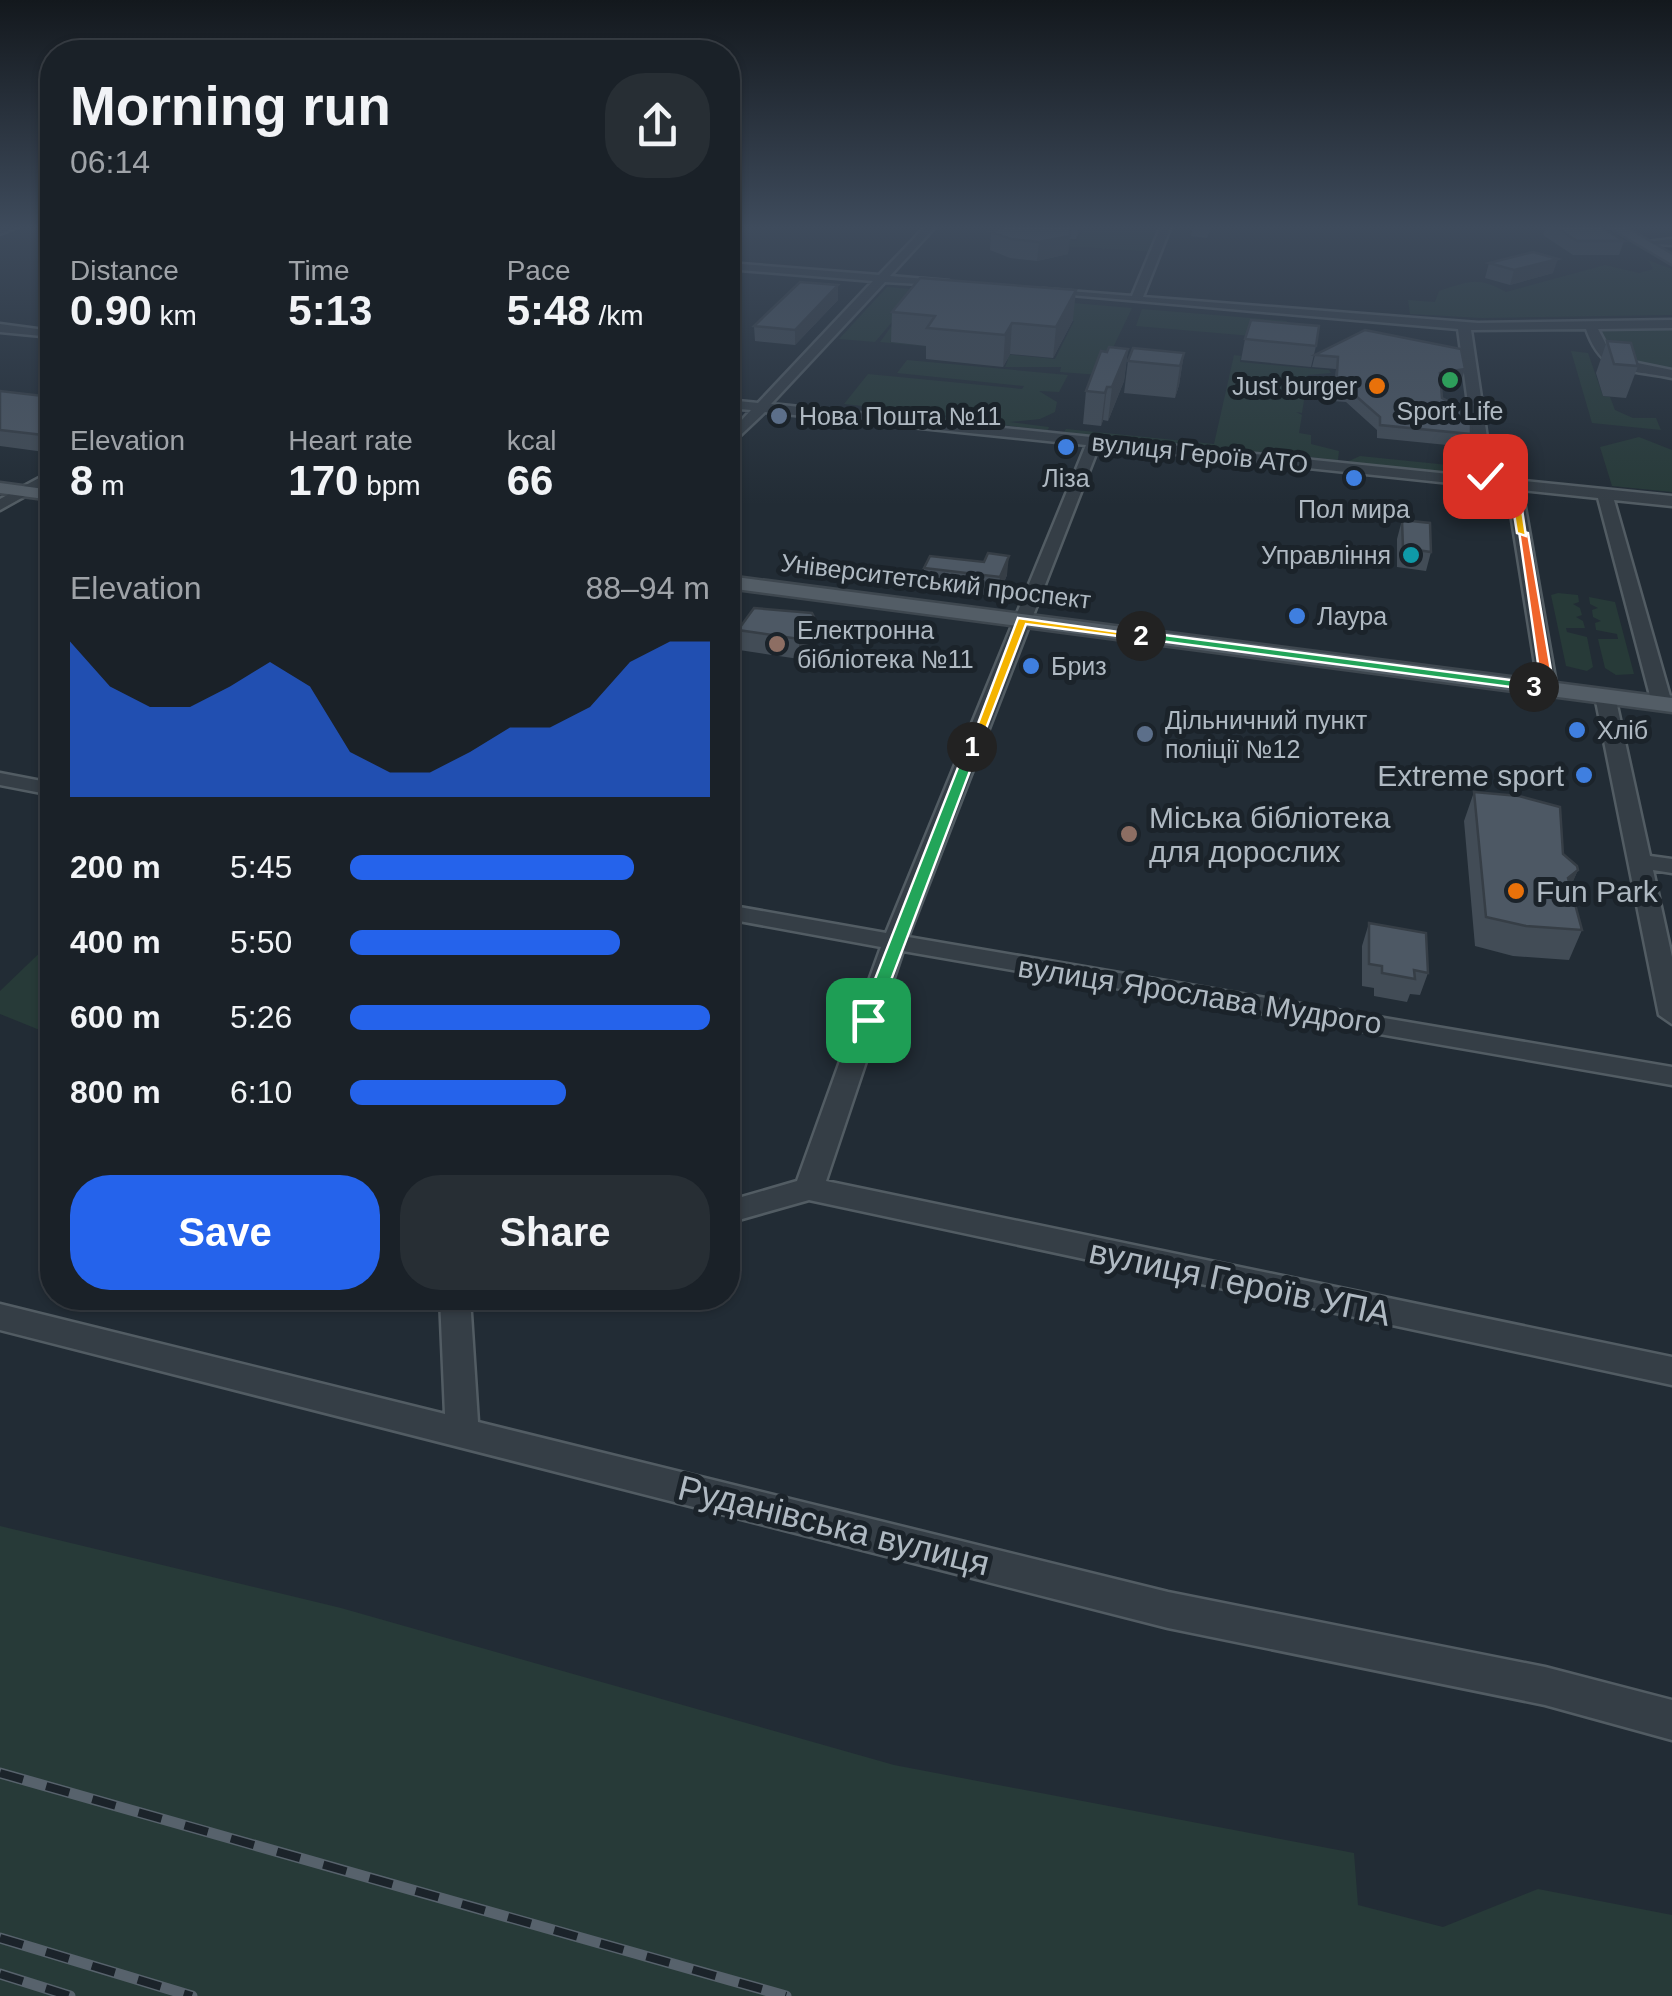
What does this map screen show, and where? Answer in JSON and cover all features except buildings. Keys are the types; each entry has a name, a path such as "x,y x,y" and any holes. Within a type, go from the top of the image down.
{"main road":[{"path":"0,488 40,493"},
{"name":"Університетський проспект","path":"740,584 1667,704"}],"street":[{"path":"740,430 843,319"},
{"path":"1378,319 1464,326 1672,324"},
{"path":"1464,326 1486,482"},
{"path":"1591,326 1601,353 1609,361 1672,374"},
{"path":"0,328 40,333"},
{"name":"вулиця Героїв АТО","path":"740,405 1672,501"},
{"path":"740,1209 809,1189 894,943 1094,442"},
{"path":"0,505 40,481"},
{"path":"1514,485 1548,688"},
{"path":"1605,494 1667,704"},
{"path":"1605,696 1672,1015"},
{"path":"0,779 40,787"},
{"path":"1640,861 1672,866"},
{"name":"вулиця Ярослава Мудрого","path":"740,914 1672,1076"},
{"name":"вулиця Героїв УПА","path":"809,1189 1672,1372"},
{"path":"455,1310 462,1430"},
{"name":"Руданівська вулиця","path":"0,1316 1168,1610 1545,1686 1672,1720"}],"green space":[{"path":"857,319 894,319 875,342 839,339"},
{"path":"897,319 908,319 890,342 932,347 880,342"},
{"path":"1063,319 1127,319 1100,375 1060,372 1061,367 1005,367 1008,360 1002,359 1003,354 1055,359 1074,321"},
{"path":"1138,319 1287,321 1285,339 1136,326"},
{"path":"1672,324 1672,374 1615,364 1591,326"},
{"path":"1571,351 1588,353 1603,396 1610,397 1615,410 1633,418 1656,418 1661,430 1592,423"},
{"path":"1234,355 1241,356 1240,362 1329,370 1331,373 1308,375 1302,413 1296,412 1302,415 1299,433 1311,435 1311,444 1339,451 1338,460 1247,451 1338,464 1063,436 1232,451 1064,432 1066,429 1214,444"},
{"path":"907,360 1068,375 1059,392 1039,391 1057,402 1055,412 1040,419 1010,422 1049,427 1048,430 837,408 992,421 844,404 868,374 1022,389 1024,386 897,373"},
{"path":"1639,437 1672,450 1672,492 1612,486 1600,447"},
{"path":"1360,456 1468,467 1479,475 1357,466 1349,461"},
{"path":"1551,595 1578,595 1579,602 1573,604 1580,608 1582,615 1576,617 1585,628 1566,628 1567,632 1587,637 1593,667 1587,671 1566,666"},
{"path":"1589,597 1615,602 1634,674 1616,675 1605,668 1598,639 1618,639 1617,634 1596,630 1595,623 1601,621 1593,617 1592,610 1598,608 1590,604"},
{"path":"40,953 40,1030 0,1014 0,991"},
{"path":"0,1526 341,1608 894,1765 1354,1853 1358,1905 1443,1927 1538,1889 1672,1915 1672,1996 0,1996"}],"railway":[{"path":"0,1773 786,1996"},
{"path":"0,1938 192,1996"},
{"path":"0,1974 70,1996"}],"place":[{"name":"Sport Life","path":"1450,380"},
{"name":"Just burger","path":"1377,386"},
{"name":"Нова Пошта №11","path":"779,416"},
{"name":"Ліза","path":"1066,447"},
{"name":"Пол мира","path":"1354,478"},
{"name":"Управління","path":"1411,555"},
{"name":"Лаура","path":"1297,616"},
{"name":"Електронна бібліотека №11","path":"777,644"},
{"name":"Бриз","path":"1031,666"},
{"name":"Хліб","path":"1577,730"},
{"name":"Дільничний пункт поліції №12","path":"1145,734"},
{"name":"Extreme sport","path":"1584,775"},
{"name":"Міська бібліотека для дорослих","path":"1129,834"},
{"name":"Fun Park","path":"1516,891"}],"route":[{"path":"868,1020 894,943 1022,620 1548,688 1514,485 1486,482 1485,476"}]}
